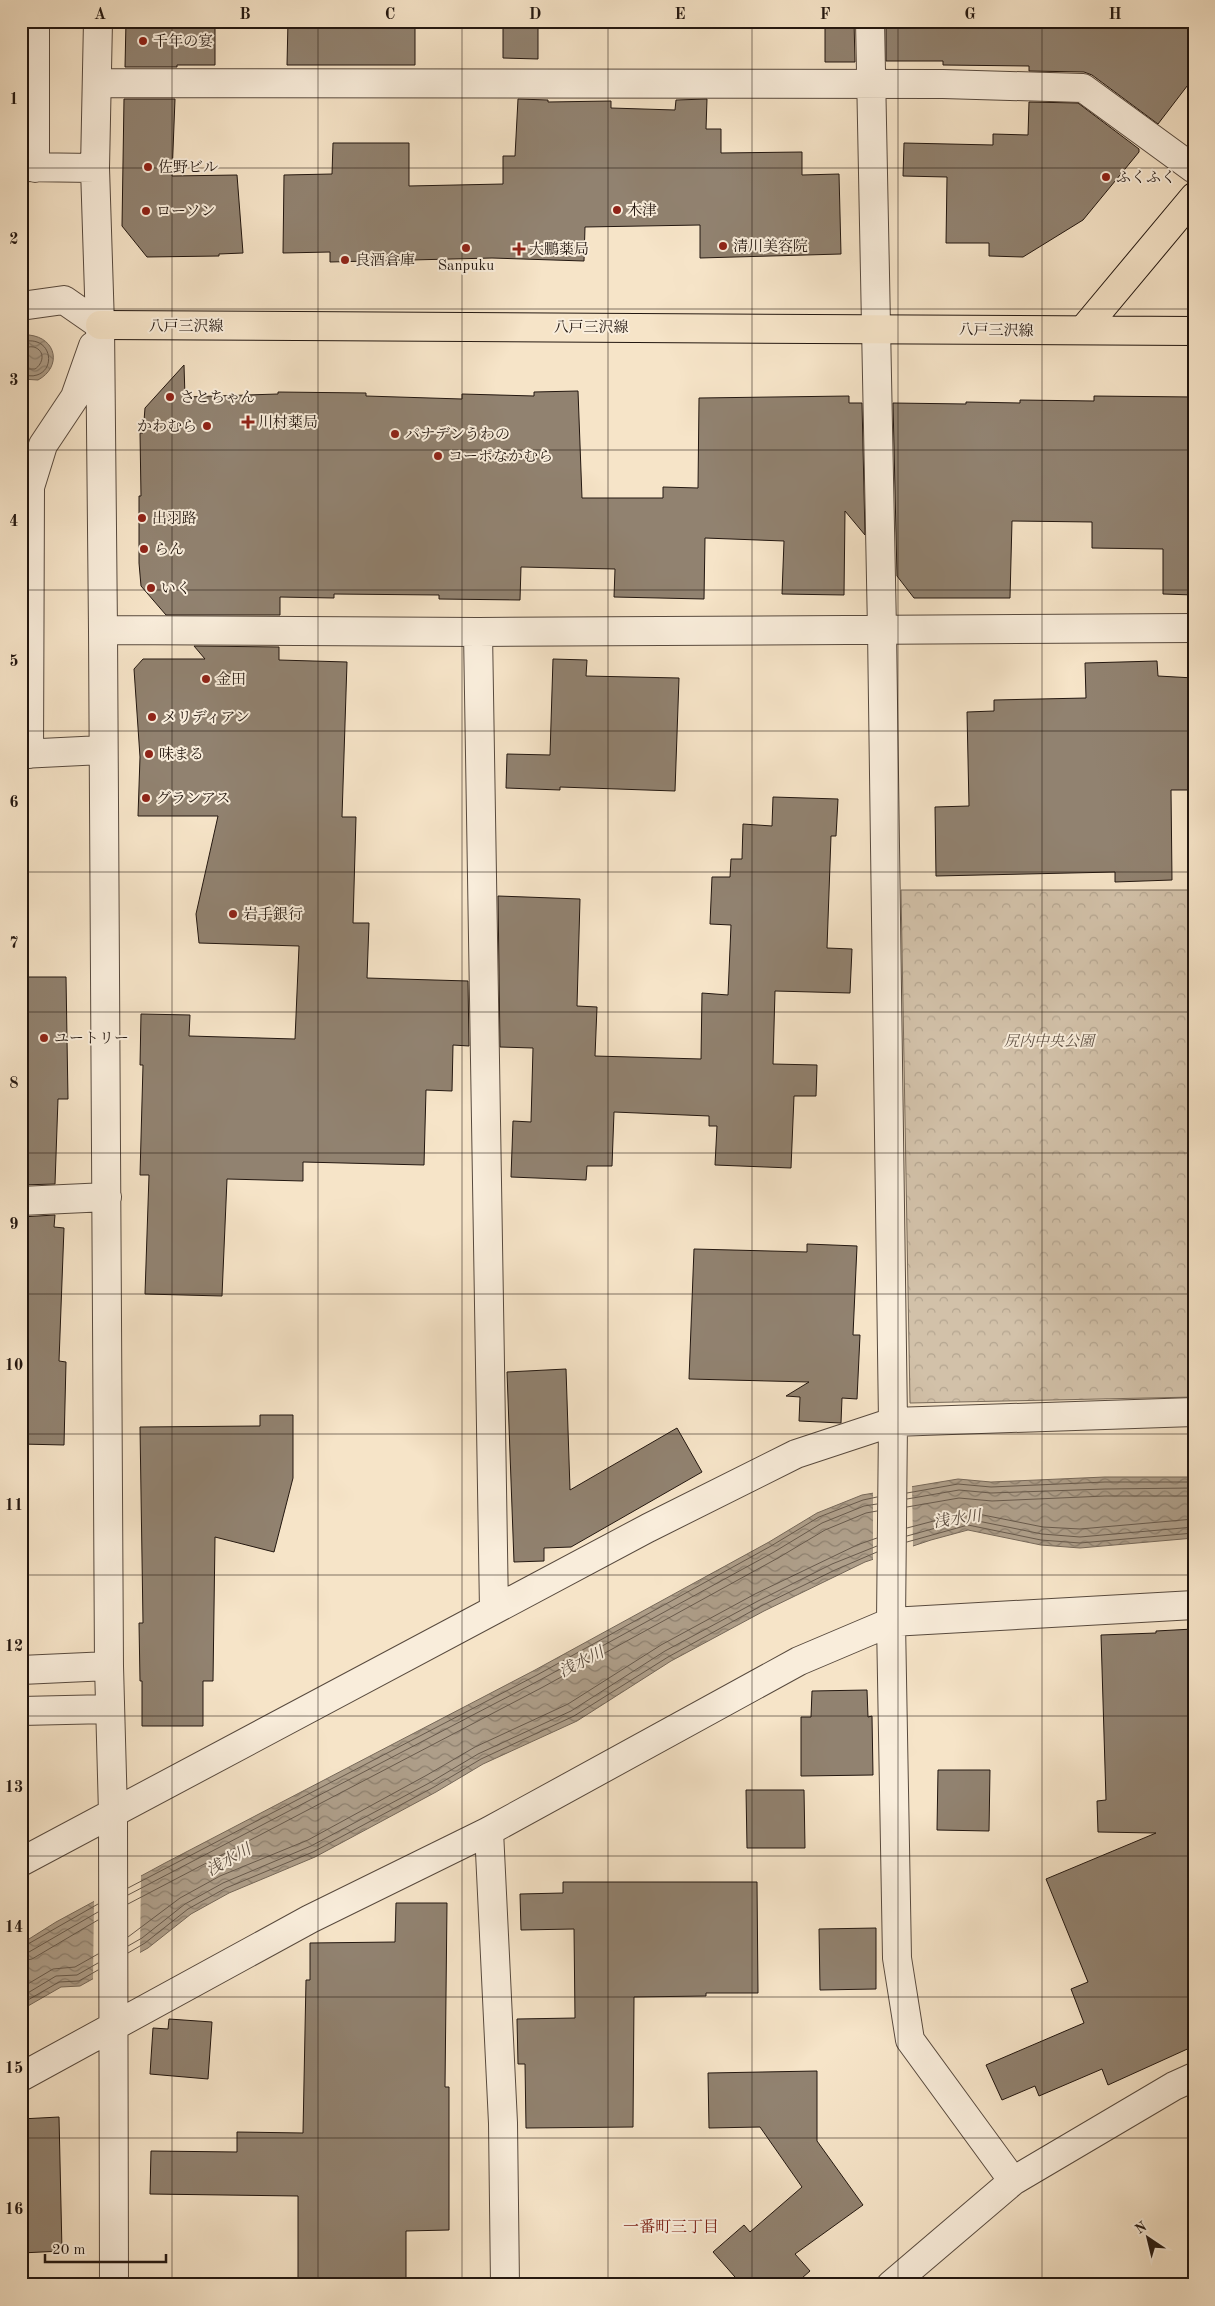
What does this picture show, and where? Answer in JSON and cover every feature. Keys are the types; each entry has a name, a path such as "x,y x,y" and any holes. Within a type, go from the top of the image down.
{"main road":[{"path":"1083,330 1194,197"},
{"name":"八戸三沢線","path":"100,325 1194,331"}],"street":[{"path":"35,21 28,167 95,168"},
{"path":"98,21 95,168 100,325 103,630 102,750 107,1197 109,1666 113,1824 114,2285"},
{"path":"870,21 882,630 893,1422 892,1612 896,1958 910,2040 1013,2181"},
{"path":"97,83 943,84 1083,88 1194,169"},
{"path":"21,306 64,300 100,325"},
{"path":"100,325 75,397 43,445 30,487 25,754 102,750"},
{"path":"103,630 478,632 1194,628"},
{"path":"478,632 494,1610"},
{"path":"21,1201 107,1197"},
{"path":"21,1862 113,1824 494,1610 648,1528 796,1454 893,1422 1194,1412"},
{"path":"21,2077 113,2015 489,1831 892,1612 1194,1605"},
{"path":"21,1670 109,1666"},
{"path":"21,1711 110,1709"},
{"path":"489,1831 503,2123 505,2285"},
{"path":"891,2285 1013,2181 1174,2086 1194,2077"}],"green space":[{"name":"尻内中央公園","path":"901,890 1194,890 1194,1397 910,1403"}],"water":[{"path":"29,335 46,341 53,354 51,368 38,380 21,379 21,338"},
{"name":"浅水川","path":"1105,1477 1194,1477 1194,1538 1080,1548 1041,1545 968,1530 865,1562 764,1611 671,1661 577,1721 483,1764 436,1792 315,1857 229,1893 191,1914 148,1948 80,1986 61,1987 21,2010 21,1944 56,1922 535,1670 769,1542 817,1513 862,1495 958,1479 991,1482"}],"pier":[{"path":"912,1485 913,1548 873,1561 873,1491"},
{"path":"141,1873 140,1955 93,1982 94,1898"}],"building":[{"path":"126,21 215,21 215,65 125,67"},
{"path":"288,21 415,21 415,65 287,65"},
{"path":"503,21 538,21 538,59 503,58"},
{"path":"825,21 854,21 855,62 825,62"},
{"path":"886,21 1194,21 1194,77 1158,124 1092,75 1084,72 1029,71 1029,66 943,65 943,61 886,61"},
{"path":"124,99 175,99 172,176 237,175 243,253 219,254 219,256 147,257 122,226"},
{"path":"518,99 548,100 548,102 611,101 611,108 675,110 676,100 707,99 706,129 721,129 721,153 802,152 802,175 839,174 841,254 700,258 700,225 585,227 584,261 492,258 330,262 330,252 283,253 284,175 332,174 333,143 409,143 409,186 503,184 503,156 515,156"},
{"path":"1029,102 1078,103 1139,149 1139,152 1083,220 1023,257 989,256 989,243 946,243 947,177 903,176 904,143 993,145 993,134 1028,135"},
{"path":"184,365 185,397 278,394 278,392 366,393 366,396 462,399 462,394 534,396 534,392 578,391 582,498 663,498 663,487 698,488 699,398 849,396 849,403 862,403 865,535 845,511 844,595 782,594 784,541 705,538 704,599 614,597 615,569 521,567 520,600 439,599 439,595 334,594 334,598 280,597 280,615 166,615 141,586 139,563 140,433 143,433 145,408"},
{"path":"1094,396 1194,397 1194,595 1163,594 1163,549 1092,548 1092,522 1012,521 1010,598 914,598 897,576 893,403 1020,403 1020,400 1094,401"},
{"path":"194,646 279,647 279,660 347,662 342,817 356,817 353,923 369,923 367,978 468,981 469,1046 453,1045 452,1091 426,1090 424,1165 303,1162 303,1181 227,1179 222,1296 145,1294 149,1175 140,1175 143,1065 140,1065 141,1014 190,1015 189,1036 295,1039 299,946 199,943 196,914 218,816 138,816 140,757 134,669 143,659 205,659"},
{"path":"553,659 587,660 586,676 679,678 675,791 560,787 560,790 506,788 507,754 550,755"},
{"path":"1157,661 1158,676 1194,678 1194,790 1171,790 1172,880 1115,882 1115,872 936,876 935,807 969,806 967,712 994,711 994,700 1086,698 1085,663"},
{"path":"773,797 838,799 836,836 831,836 827,948 852,949 850,993 775,991 773,1064 817,1065 816,1096 794,1096 791,1168 715,1165 717,1126 709,1126 709,1116 614,1112 612,1166 587,1166 586,1180 511,1177 513,1121 531,1122 533,1048 500,1047 498,896 580,899 577,1006 597,1007 595,1056 701,1059 702,993 728,995 731,925 710,924 712,877 730,877 731,859 742,859 743,824 772,826"},
{"name":"ユートリー","path":"21,977 66,977 68,1099 58,1099 55,1184 21,1185"},
{"path":"55,1215 54,1227 64,1228 59,1361 66,1362 64,1445 21,1444 21,1217"},
{"path":"807,1244 857,1246 853,1335 860,1335 857,1399 842,1398 841,1423 799,1421 800,1397 786,1396 809,1382 689,1379 694,1249 807,1252"},
{"path":"566,1369 570,1490 677,1428 702,1472 571,1547 544,1548 544,1561 514,1562 507,1372"},
{"path":"260,1415 293,1415 293,1478 274,1552 215,1537 213,1681 203,1681 203,1726 142,1726 139,1623 143,1623 140,1427 260,1426"},
{"path":"1193,1629 1194,2046 1108,2085 1102,2069 1039,2096 1035,2086 1002,2100 986,2065 1084,2023 1071,1989 1088,1982 1046,1879 1156,1833 1098,1832 1097,1801 1106,1800 1101,1635 1156,1633 1156,1631"},
{"path":"867,1690 868,1717 872,1716 873,1775 801,1776 801,1717 811,1717 812,1691"},
{"path":"938,1770 990,1770 989,1831 937,1830"},
{"path":"746,1790 804,1790 805,1848 747,1848"},
{"path":"563,1882 757,1882 758,1993 706,1993 706,1996 634,1997 633,2127 526,2128 525,2064 518,2064 517,2019 575,2018 574,1929 521,1930 520,1894 563,1893"},
{"path":"396,1903 447,1903 445,2087 449,2087 449,2230 406,2231 406,2285 298,2285 298,2196 150,2194 151,2151 237,2152 237,2132 303,2133 306,1980 310,1980 310,1943 395,1942"},
{"path":"876,1928 876,1989 820,1990 819,1929"},
{"path":"169,2019 212,2022 208,2079 150,2074 153,2028 168,2029"},
{"path":"817,2071 817,2141 863,2205 795,2254 810,2271 794,2285 742,2285 713,2252 744,2225 750,2232 802,2187 760,2127 709,2128 708,2073"},
{"path":"59,2117 62,2251 21,2253 21,2119"}],"place":[{"name":"千年の宴","path":"143,41"},
{"name":"佐野ビル","path":"148,167"},
{"name":"ふくふく","path":"1106,177"},
{"name":"木津","path":"617,210"},
{"name":"ローソン","path":"146,211"},
{"name":"清川美容院","path":"723,246"},
{"name":"Sanpuku","path":"466,248"},
{"name":"大鵬薬局","path":"519,249"},
{"name":"良酒倉庫","path":"345,260"},
{"name":"さとちゃん","path":"170,397"},
{"name":"川村薬局","path":"248,422"},
{"name":"かわむら","path":"207,426"},
{"name":"パナデンうわの","path":"395,434"},
{"name":"コーポなかむら","path":"438,456"},
{"name":"出羽路","path":"142,518"},
{"name":"らん","path":"144,549"},
{"name":"いく","path":"151,588"},
{"name":"金田","path":"206,679"},
{"name":"メリディアン","path":"152,717"},
{"name":"味まる","path":"149,754"},
{"name":"グランアス","path":"146,798"},
{"name":"岩手銀行","path":"233,914"},
{"name":"ユートリー","path":"44,1038"}],"district":[{"name":"一番町三丁目","path":"671,2226"}]}
